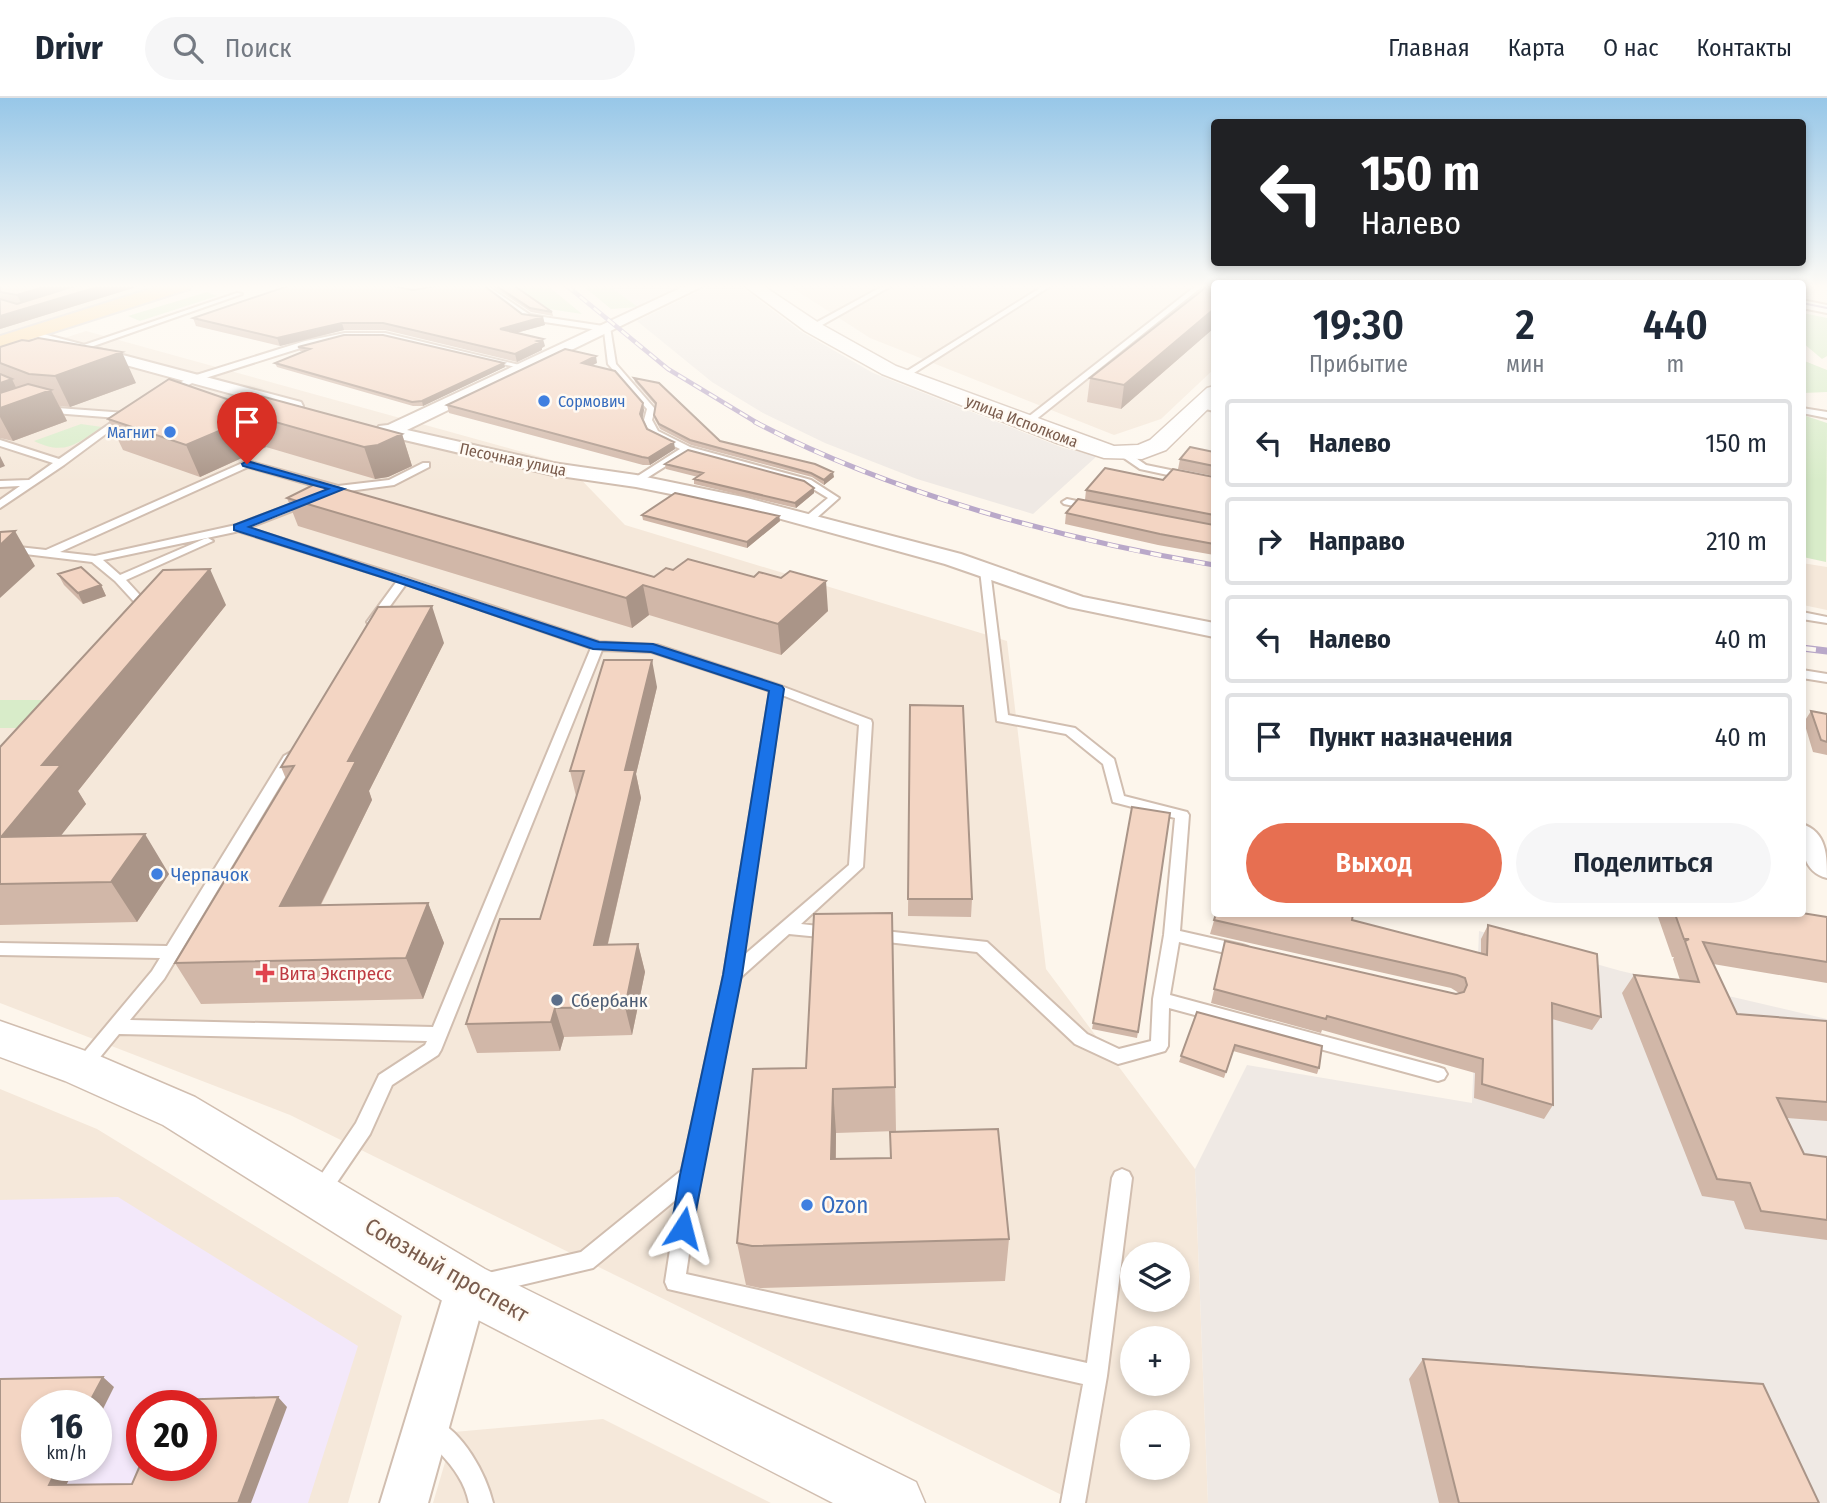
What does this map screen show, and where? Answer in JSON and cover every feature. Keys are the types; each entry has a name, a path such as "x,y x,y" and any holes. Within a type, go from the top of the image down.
{"street":[{"path":"92,351 317,412"},
{"path":"390,431 560,351"},
{"name":"улица Исполкома","path":"855,351 903,376 1065,438 1124,454 1142,452 1158,445 1210,402"},
{"name":"Песочная улица","path":"366,425 553,469 636,481 808,520 985,570 1077,602 1211,629"},
{"path":"1806,840 1827,869"},
{"name":"Союзный проспект","path":"0,1039 81,1068 179,1111 467,1287 895,1503"},
{"path":"404,1503 467,1287"}],"lane":[{"path":"46,352 53,351"},
{"path":"156,399 193,379 283,351"},
{"path":"453,351 524,367"},
{"path":"610,351 612,364 651,409 648,420 654,433 687,449 808,482 834,498 808,520"},
{"path":"903,376 944,351"},
{"path":"1026,423 1118,351"},
{"path":"33,410 126,416"},
{"path":"0,505 136,410"},
{"path":"1806,411 1827,415"},
{"path":"0,443 61,463"},
{"path":"636,481 687,449"},
{"path":"1124,454 1143,467 1211,481"},
{"path":"47,554 247,464 339,489"},
{"path":"119,579 238,528 339,489 391,483 426,465"},
{"path":"0,484 32,483"},
{"path":"1067,502 1107,510"},
{"path":"0,548 95,559 238,528 404,580 598,646 653,648 777,689 866,723 856,867 733,975"},
{"path":"95,559 119,579 144,606 129,622"},
{"path":"786,928 981,946 1081,1039 1118,1057 1158,1046 1161,999 1172,935 1182,815 1118,799 1109,762 1070,731 1002,718 985,570"},
{"path":"365,635 404,580"},
{"path":"1806,616 1827,620"},
{"path":"317,1194 363,1128 385,1080 432,1050 598,646"},
{"path":"1806,675 1827,678"},
{"path":"777,689 733,975 691,1175 675,1282 1096,1376"},
{"path":"81,1068 158,975 296,749"},
{"path":"1172,935 1265,956"},
{"path":"0,949 172,952"},
{"path":"1161,999 1438,1074"},
{"path":"115,1027 438,1034"},
{"path":"467,1287 586,1262 691,1175"},
{"path":"1073,1503 1096,1376 1122,1178"},
{"path":"428,1424 460,1456 479,1491 481,1503"}],"shaded area":[{"path":"26,351 157,351 566,464 625,525 1007,641 1046,969 1195,1169 1208,1503 1078,1503 290,1115 0,1003 0,359"},
{"path":"673,351 834,351 873,373 1063,448 1097,456 1033,514 917,479 825,443 763,413 712,382"},
{"path":"902,351 1211,351 1211,372 1161,419 1114,435"},
{"path":"1806,564 1827,567 1827,610 1806,606"},
{"path":"1479,931 1621,971 1827,1019 1827,1503 1208,1503 1195,1169 1247,1065 1472,1103"},
{"path":"0,1089 97,1129 402,1316 348,1503 0,1503"},
{"path":"118,1197 358,1346 308,1503 0,1503 0,1200"},
{"path":"603,1419 771,1503 433,1503 454,1432"}],"green space":[{"path":"1812,351 1827,351 1827,356 1822,359"},
{"path":"1806,362 1827,370 1827,392 1806,393"},
{"path":"1806,416 1827,423 1826,562 1806,558"},
{"path":"81,424 102,427 77,443 62,448 34,441"},
{"path":"0,700 46,700 19,728 0,728"}],"building":[{"path":"0,351 122,352 55,376 29,374 0,363"},
{"path":"306,351 450,351 504,363 422,401 412,402 275,363"},
{"path":"500,351 522,351 515,354"},
{"path":"562,351 572,351 596,356 582,363 615,371 643,403 640,414 647,429 674,442 648,458 447,405"},
{"path":"1125,351 1165,351 1124,385 1090,378"},
{"path":"0,374 12,379 0,383"},
{"path":"634,378 659,383 720,441 815,464 833,472 824,480 811,473 690,440 659,424 654,415 656,403"},
{"path":"169,379 241,404 261,396 402,434 378,445 364,447 254,416 186,445 108,419"},
{"path":"28,384 51,390 0,408 0,393"},
{"path":"1190,447 1211,451 1211,465 1180,459"},
{"path":"688,450 804,481 814,488 795,503 694,479 703,473 665,464"},
{"path":"1105,468 1163,480 1173,469 1211,476 1211,514 1086,490"},
{"path":"319,482 654,577 666,568 673,570 688,559 754,577 759,572 781,578 790,571 826,581 778,624 643,585 626,598 287,498"},
{"path":"675,493 779,516 747,542 642,515"},
{"path":"1078,499 1211,524 1211,543 1160,534 1066,513"},
{"path":"15,531 0,545 0,532"},
{"path":"81,567 101,585 78,593 58,574"},
{"path":"210,569 42,765 61,765 1,837 145,834 111,882 0,884 0,747 163,570"},
{"path":"432,606 348,761 356,761 280,906 428,903 406,958 175,963 294,766 281,767 378,607"},
{"path":"604,660 652,660 625,770 635,770 594,945 638,944 625,1007 555,1008 551,1022 466,1024 500,919 540,919 584,771 570,771"},
{"path":"910,705 963,706 972,899 908,899"},
{"path":"1811,711 1827,714 1827,742 1821,740"},
{"path":"1132,807 1170,813 1138,1032 1093,1023"},
{"path":"892,913 895,1087 833,1089 831,1159 891,1158 890,1132 998,1129 1009,1239 752,1246 737,1243 753,1069 806,1068 814,914"},
{"path":"1806,914 1827,917 1827,962 1703,942 1737,1014 1827,1021 1827,1102 1777,1098 1804,1154 1827,1157 1827,1220 1761,1211 1750,1183 1717,1179 1634,975 1699,982 1685,941 1689,939 1684,939 1676,917 1806,917"},
{"path":"1215,917 1352,917 1352,920 1487,955 1488,925 1597,954 1601,1017 1552,1003 1553,1105 1482,1084 1483,1059 1327,1016 1326,1019 1214,989 1225,941 1456,994 1464,992 1467,985 1465,978 1214,920"},
{"path":"1197,1012 1322,1046 1319,1068 1235,1045 1226,1072 1181,1056"},
{"path":"1423,1359 1763,1384 1819,1503 1459,1503"},
{"path":"103,1377 96,1390 21,1390 21,1481 51,1481 49,1485 217,1481 217,1399 278,1397 238,1503 0,1503 0,1379"}],"railway":[{"path":"646,351 668,369 759,424"},
{"path":"755,422 759,424"},
{"path":"759,424 807,448 863,471 979,511 1098,542 1211,564"},
{"path":"1806,648 1827,651"}],"place":[{"name":"Сормович","path":"544,401"},
{"name":"Магнит","path":"170,432"},
{"name":"Черпачок","path":"157,874"},
{"name":"Вита Экспресс","path":"265,973"},
{"name":"Сбербанк","path":"557,1000"},
{"name":"Ozon","path":"807,1205"}],"route":[{"path":"247,464 339,489 238,528 404,580 598,646 653,648 777,689 733,975 691,1175 683,1228"}]}
